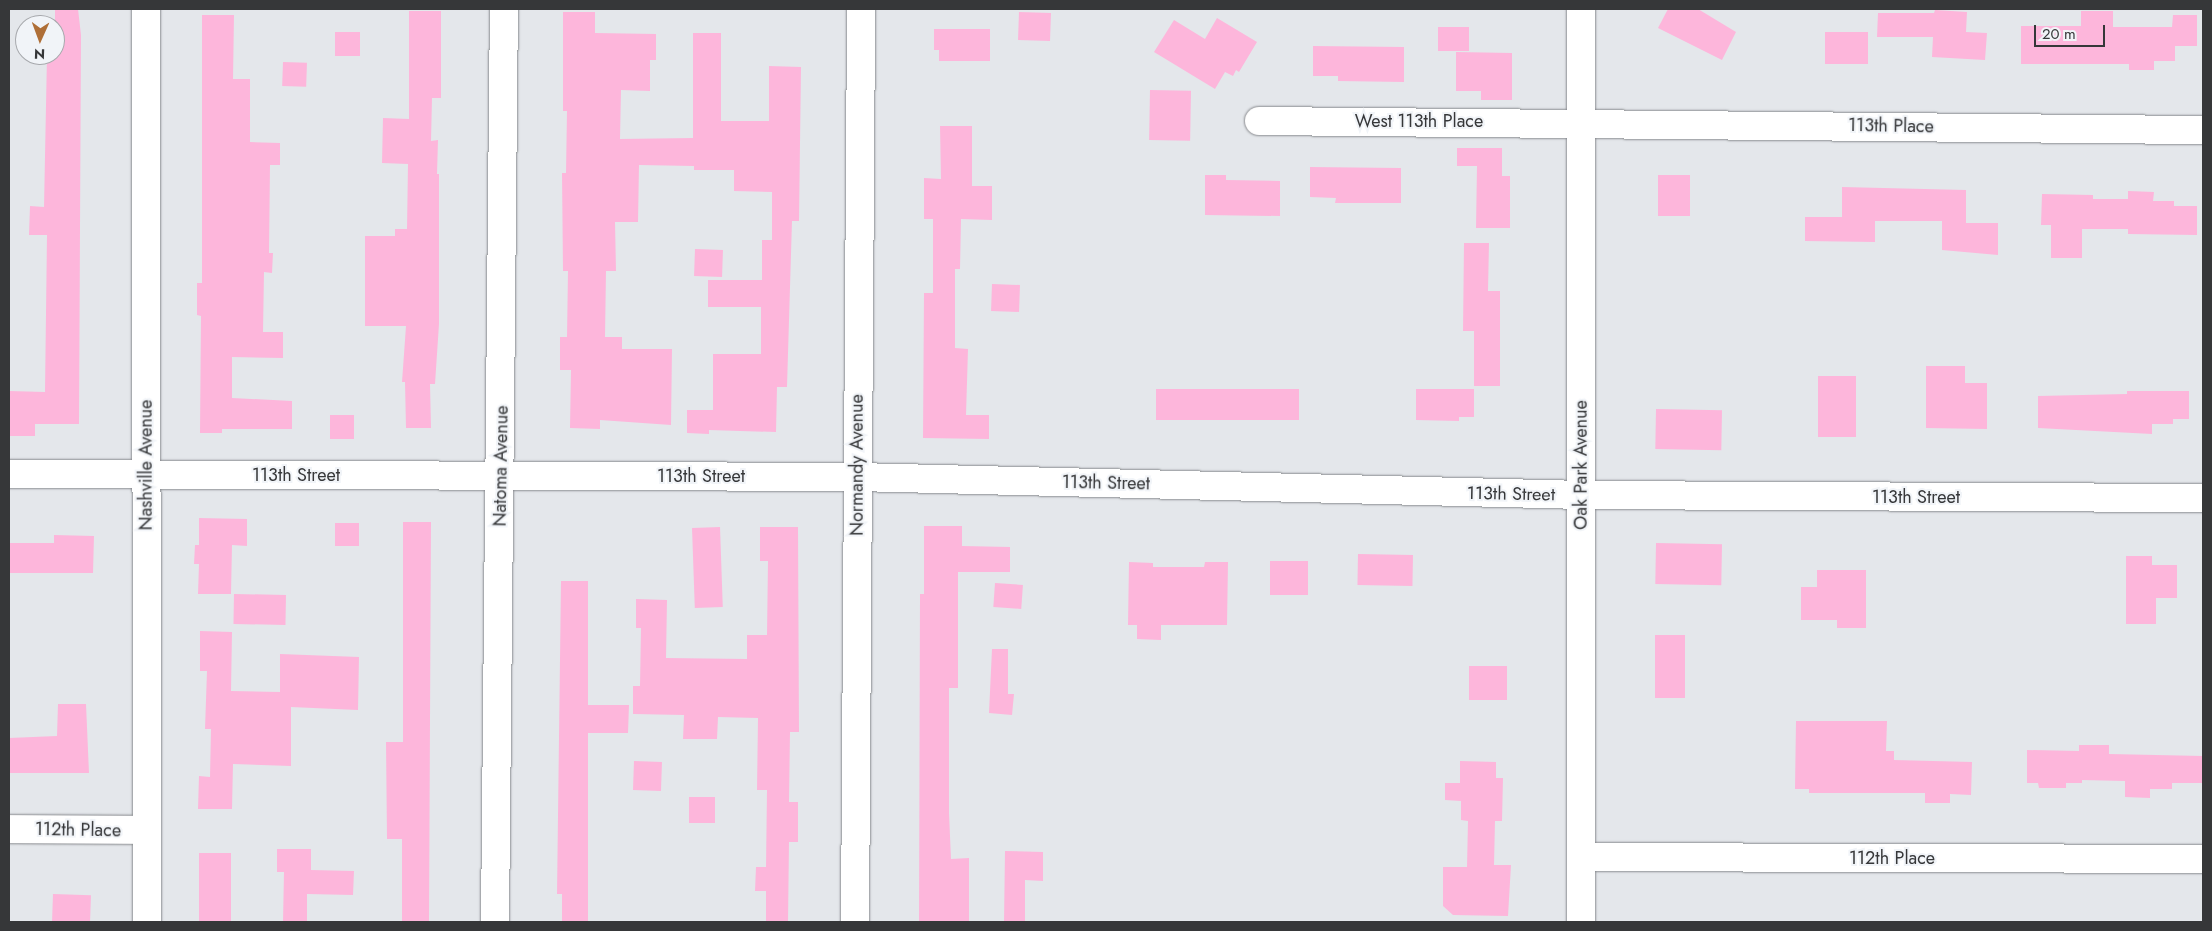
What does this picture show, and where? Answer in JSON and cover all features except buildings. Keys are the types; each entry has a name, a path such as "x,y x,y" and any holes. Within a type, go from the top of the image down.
{"street":[{"name":"Nashville Avenue","path":"146,9 146,922"},
{"name":"Natoma Avenue","path":"495,922 502,476 504,9"},
{"name":"Normandy Avenue","path":"855,922 861,9"},
{"name":"Oak Park Avenue","path":"1581,9 1579,122 1581,922"},
{"name":"West 113th Place","path":"1259,121 1579,122"},
{"name":"113th Place","path":"1579,122 2203,130"},
{"name":"113th Street","path":"9,474 857,477 1581,495 2203,498"},
{"name":"112th Place","path":"9,829 146,830"},
{"name":"112th Place","path":"1582,856 2203,859"}]}
